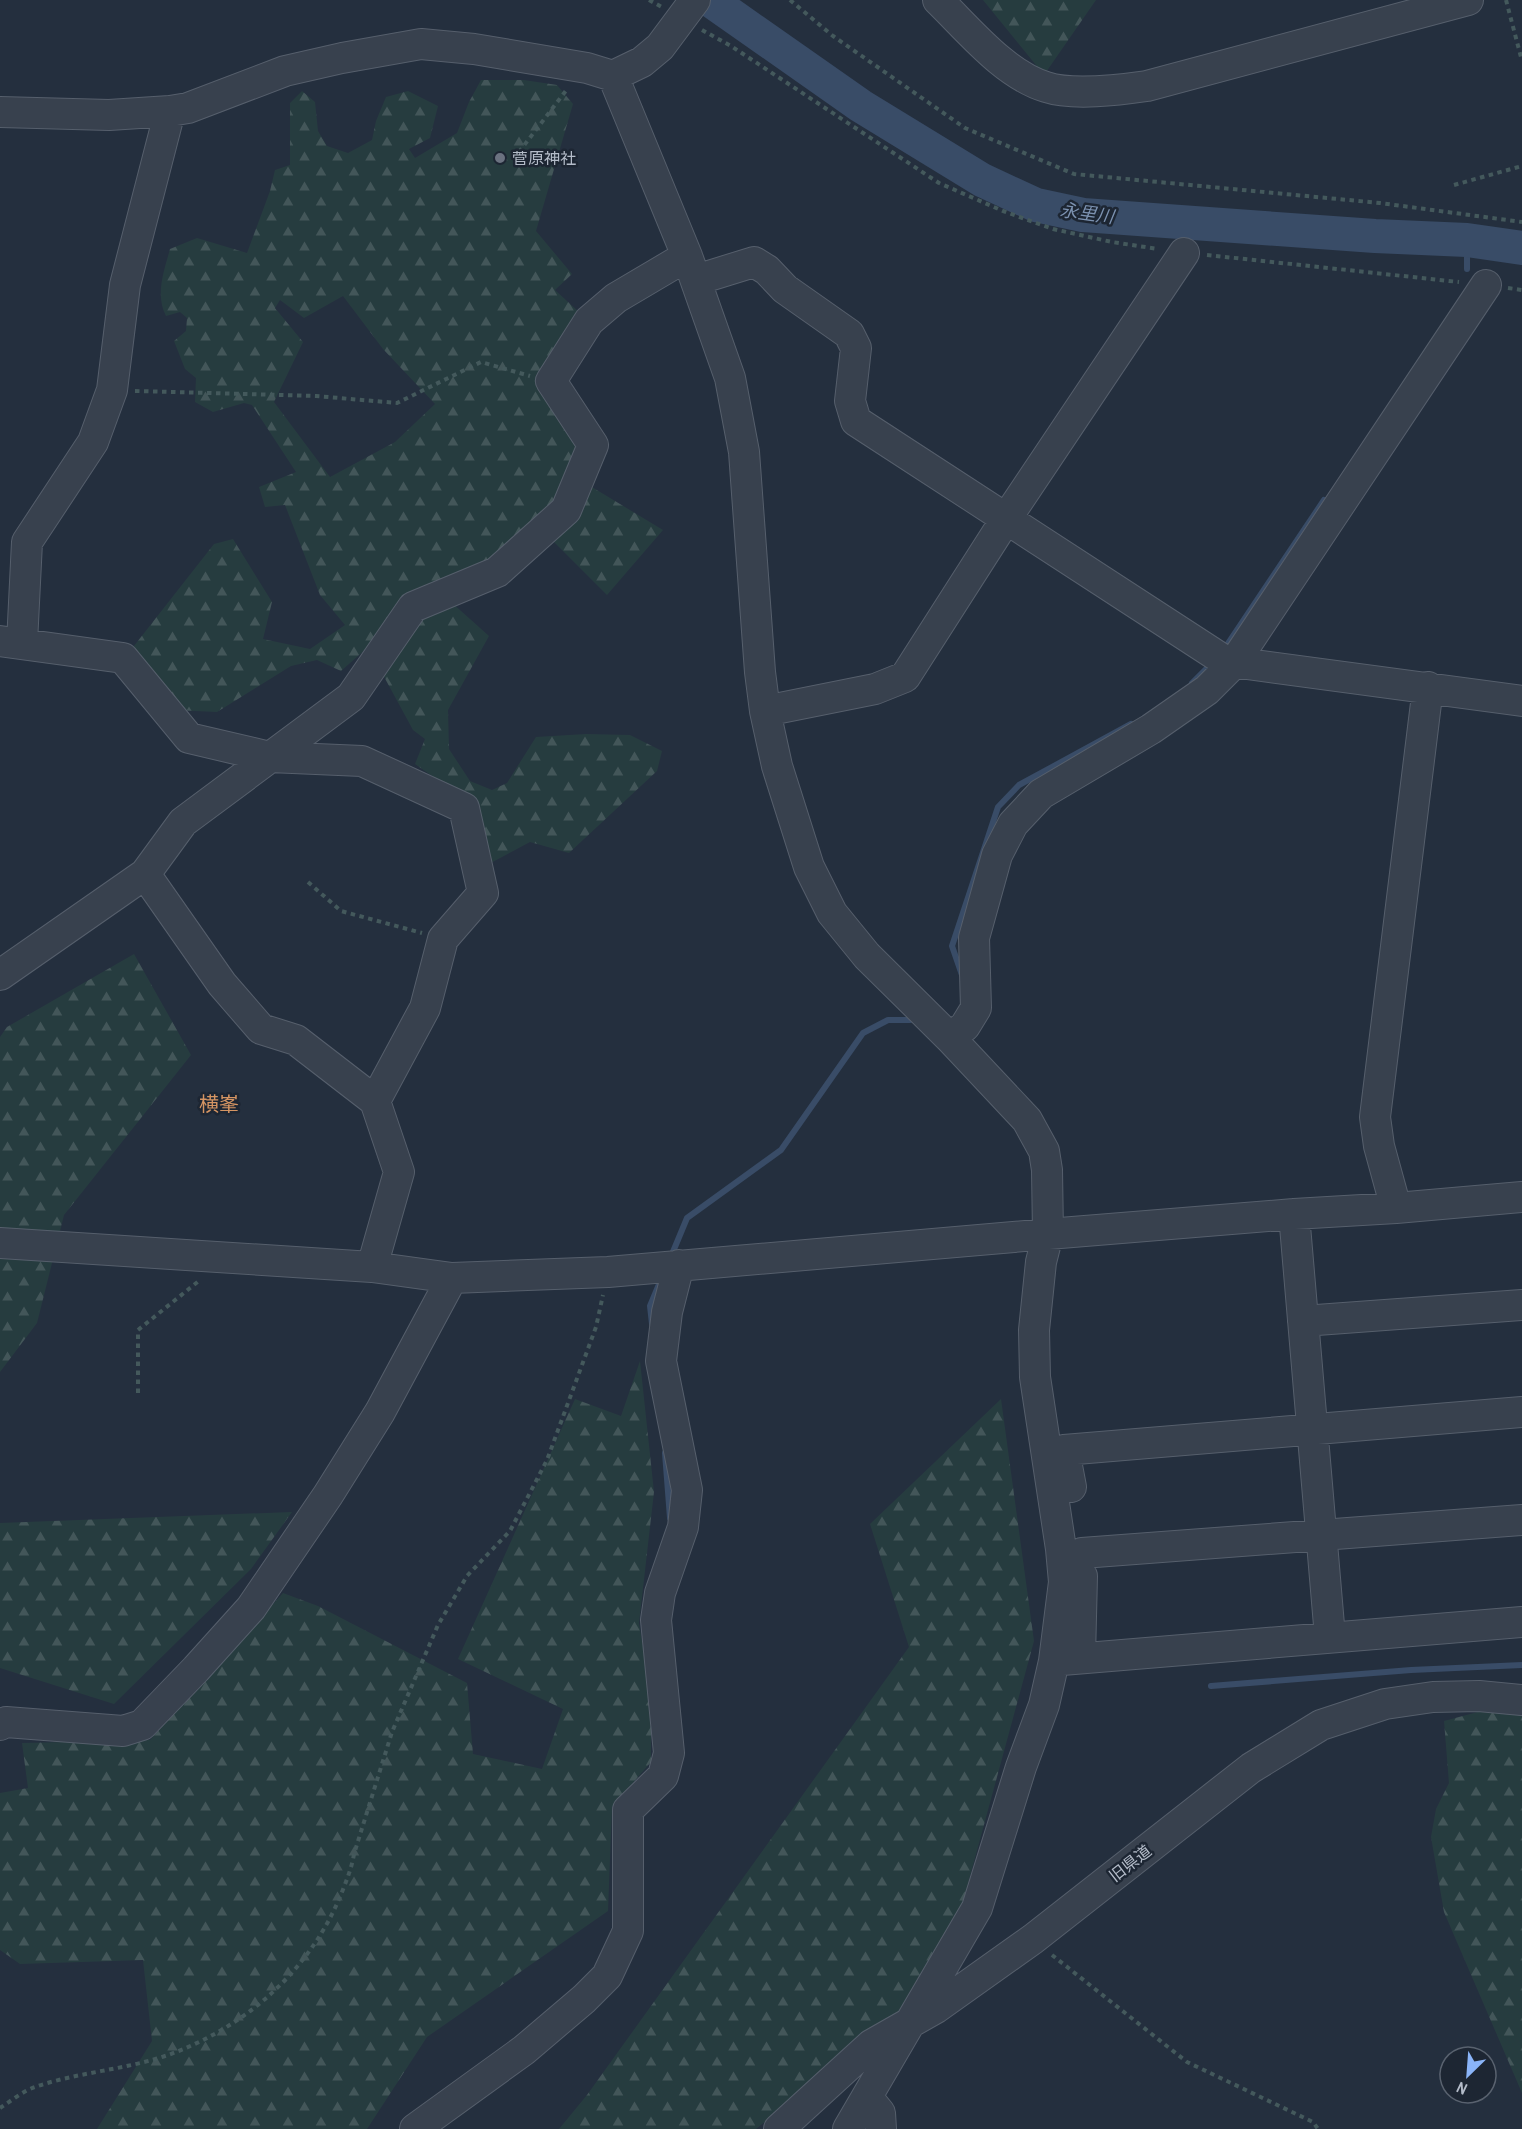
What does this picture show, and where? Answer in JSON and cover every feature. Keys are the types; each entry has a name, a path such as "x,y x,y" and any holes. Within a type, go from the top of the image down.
{"street":[{"path":"938,0 993,54 1018,74 1047,88 1079,91 1147,86 1468,0"},
{"path":"0,112 109,115 170,111 188,108 285,71 421,44 474,49 587,68 613,76 642,62 660,47 688,10"},
{"path":"613,76 692,268 730,378 744,452 760,672 765,711 777,766 809,867 832,913 867,956 950,1038 1027,1120 1044,1151 1047,1170 1048,1234 1041,1262 1034,1342 1035,1377 1064,1582 1067,1659"},
{"path":"170,111 125,285 112,390 93,442 27,542 11,642 123,658 189,738 270,757 362,761 464,808 483,893 443,939 424,1008 375,1101"},
{"path":"765,711 875,689 905,677 1006,519 1184,253"},
{"path":"0,975 145,874 183,822 351,697 413,607 498,572 566,510 593,445 552,381 589,321 616,298 692,268 754,262 767,270 785,289 849,334 856,348 850,401 856,421 1224,659 1522,701"},
{"path":"950,1038 965,1026 976,1008 974,938 997,855 1013,824 1041,794 1151,729 1207,690 1224,659 1486,285"},
{"path":"1396,1208 1379,1146 1375,1117 1428,687"},
{"path":"145,874 222,984 261,1029 296,1040 375,1101 399,1172 372,1267"},
{"path":"0,1243 372,1267 452,1278 608,1272 1048,1234 1522,1197"},
{"path":"1294,1214 1330,1637"},
{"path":"415,2129 524,2050 584,1999 608,1976 628,1931 628,1810 663,1776 669,1753 656,1620 660,1593 683,1527 687,1490 661,1361 667,1312 669,1266"},
{"path":"0,1725 6,1722 123,1731 142,1725 250,1608 328,1495 380,1412 452,1278"},
{"path":"1304,1321 1522,1305"},
{"path":"848,2129 977,1908 1021,1767 1044,1705 1067,1659 1082,1553 1064,1450 1522,1412"},
{"path":"1082,1553 1522,1520"},
{"path":"1067,1659 1522,1622"},
{"name":"旧県道","path":"779,2129 872,2045 936,2008 1032,1939 1251,1768 1320,1725 1385,1704 1433,1697 1479,1696 1522,1700"},
{"path":"867,2097 880,2113 881,2129"}],"path":[{"path":"649,0 688,10 731,46 939,183 1003,211 1053,229 1112,242 1184,253 1522,290"},
{"path":"790,0 833,36 965,128 1074,174 1380,203 1522,222"},
{"path":"1506,0 1522,61"},
{"path":"519,152 562,95"},
{"path":"1454,185 1522,166"},
{"path":"112,390 316,396 397,403 481,362 552,381"},
{"path":"308,882 340,911 443,939"},
{"path":"138,1393 138,1330 226,1258"},
{"path":"0,2108 33,2087 167,2055 223,2030 275,1992 313,1948 332,1918 348,1876 392,1732 438,1625 467,1576 510,1531 547,1460 596,1327 608,1272"},
{"path":"1032,1939 1187,2062 1312,2122 1318,2129"}],"green space":[{"path":"983,0 1096,0 1044,75"},
{"path":"481,80 524,80 557,85 573,104 536,231 572,274 555,290 580,313 555,356 585,444 572,475 663,530 607,595 553,541 451,602 489,636 448,710 449,749 470,781 492,790 507,783 536,737 586,734 630,735 662,751 657,771 569,853 530,842 487,865 455,792 415,764 425,739 413,730 382,673 383,634 341,671 317,660 291,666 217,712 174,710 130,651 214,544 233,539 272,602 263,639 310,649 345,625 320,595 285,505 265,507 259,487 296,472 252,405 244,403 213,412 195,402 196,378 185,369 174,341 186,331 187,318 180,312 166,316 161,300 165,266 170,249 197,238 247,253 270,191 275,170 290,165 290,103 302,91 315,102 318,131 327,146 348,153 372,140 376,121 386,97 408,91 438,106 430,138 409,149 415,158 457,133 469,102","holes":["343,296 383,349 435,404 395,442 330,477 274,402 303,342 275,308 280,300 304,318"]},
{"path":"134,954 191,1055 64,1215 37,1323 0,1372 0,1037 7,1027"},
{"path":"640,1361 654,1492 639,1623 651,1697 651,1762 612,1807 608,1911 427,2037 367,2129 97,2129 152,2041 143,1960 20,1964 0,1950 0,1793 28,1788 22,1743 150,1740 283,1593 318,1606 467,1683 473,1754 542,1769 563,1709 458,1659 575,1399 621,1416"},
{"path":"1001,1399 1034,1641 954,1935 895,2017 756,2129 559,2129 587,2095 909,1647 870,1524"},
{"path":"292,1512 251,1569 114,1704 0,1668 0,1523"},
{"path":"1489,1709 1522,1713 1522,2093 1444,1912 1431,1837 1436,1809 1449,1783 1444,1721"}],"waterway":[{"name":"永里川","path":"710,0 861,106 982,180 1036,205 1083,215 1375,236 1467,240 1522,248"},
{"path":"1467,240 1467,269"},
{"path":"1223,651 1324,500"},
{"path":"1192,683 1212,663"},
{"path":"962,975 952,946 998,807 1019,785 1131,724"},
{"path":"670,1259 687,1218 781,1150 863,1033 888,1020 910,1020"},
{"path":"652,1324 650,1306 660,1282"},
{"path":"665,1453 670,1518"},
{"path":"1211,1686 1411,1670 1522,1665"}],"place":[{"name":"菅原神社","path":"500,158"}],"district":[{"name":"横峯","path":"219,1103"}]}
